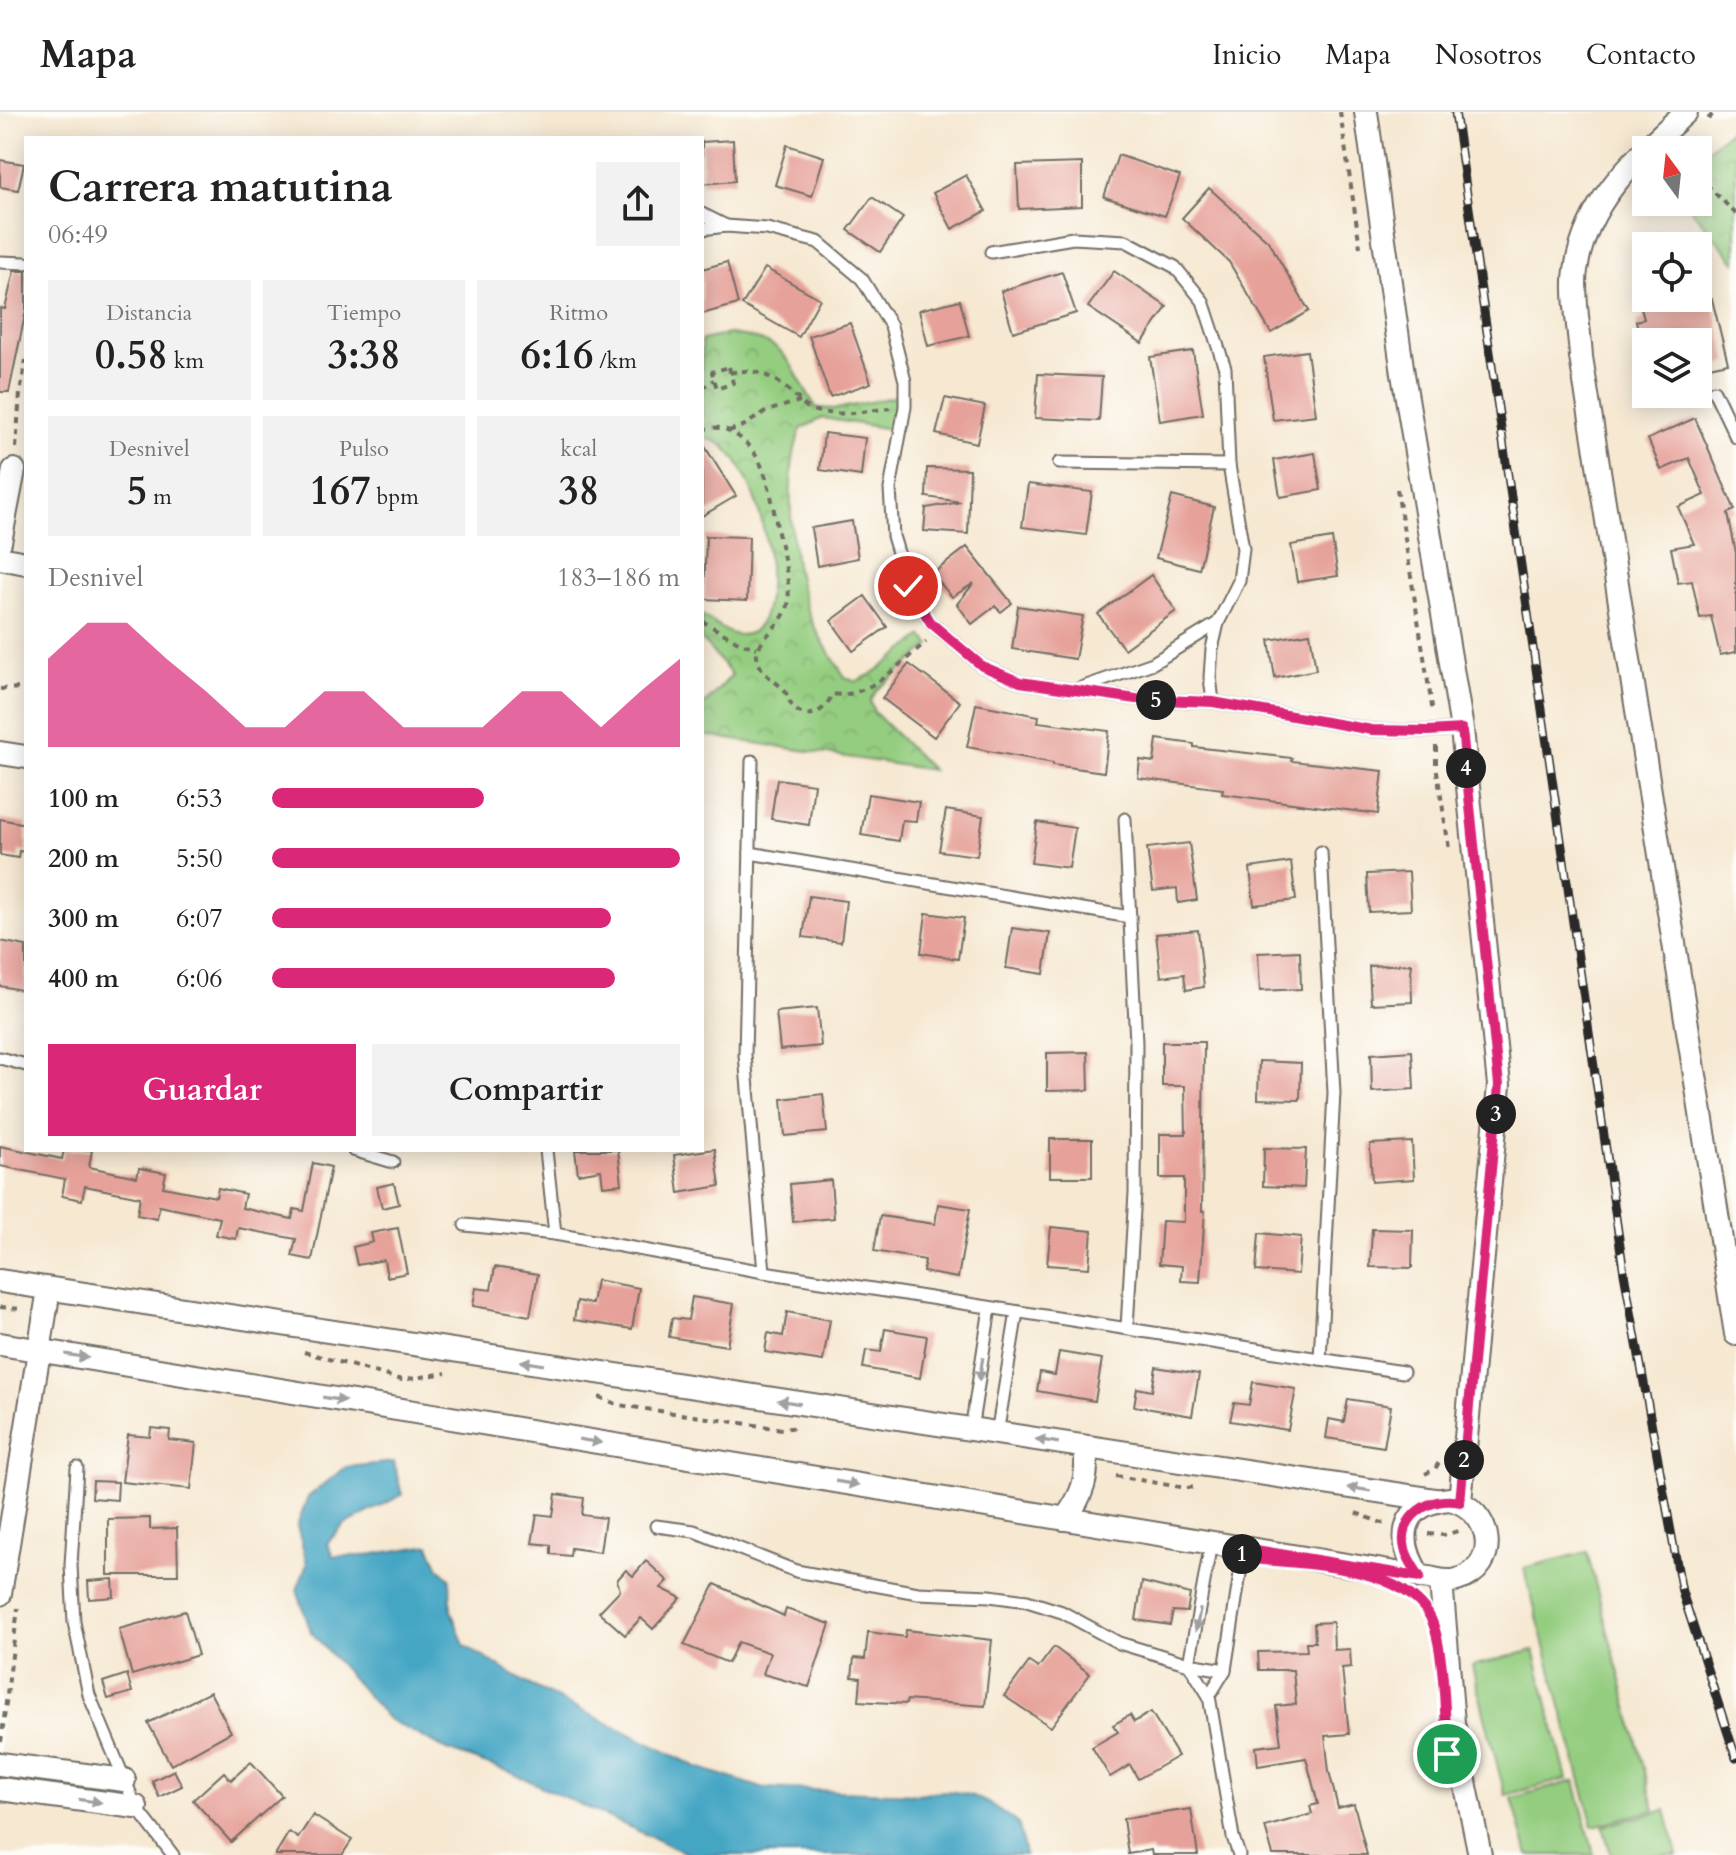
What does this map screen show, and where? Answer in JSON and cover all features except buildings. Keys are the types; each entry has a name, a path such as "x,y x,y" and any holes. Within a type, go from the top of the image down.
{"street":[{"path":"1366,112 1403,374 1462,729 1499,1085 1460,1502"},
{"path":"1686,112 1608,189 1589,225 1575,272 1581,357 1728,1236 1736,1334"},
{"path":"0,542 14,470"},
{"path":"0,558 24,563"},
{"path":"0,753 24,757"},
{"path":"0,1281 1460,1502 1476,1512 1484,1523 1486,1552 1469,1575 1455,1580 1431,1579 0,1344"},
{"path":"0,1594 49,1289"},
{"path":"1065,1519 1079,1500 1085,1485 1085,1447"},
{"path":"1436,1500 1422,1507 1411,1518 1405,1532 1405,1548 1431,1579 1453,1723 1480,1855"},
{"path":"0,1764 124,1780"},
{"path":"0,1789 136,1807"}],"lane":[{"path":"704,215 726,226"},
{"path":"704,229 726,226 767,229 818,242 862,279 891,326 905,381 905,407 890,489 893,536 908,586 931,623 982,666 1020,682 1136,699 1213,702 1372,730 1462,729"},
{"path":"991,252 1073,238 1126,241 1175,267 1203,301 1225,368 1229,465 1243,549 1239,581 1218,623 1211,663 1213,702"},
{"path":"0,262 24,263"},
{"path":"1714,391 1736,437"},
{"path":"1059,463 1229,465"},
{"path":"1074,690 1153,663 1218,623"},
{"path":"752,761 745,1055 764,1272"},
{"path":"1125,819 1136,1043 1135,1193 1127,1327"},
{"path":"1320,1359 1334,1093 1321,852"},
{"path":"750,853 1130,917"},
{"path":"0,1058 24,1064"},
{"path":"360,1152 393,1162"},
{"path":"546,1152 555,1234"},
{"path":"465,1225 555,1234 764,1272 1403,1372"},
{"path":"970,1430 990,1308"},
{"path":"997,1434 1017,1312"},
{"path":"77,1468 71,1565 74,1622 89,1695 136,1807 162,1850 173,1855"},
{"path":"656,1526 694,1531 796,1571 918,1593 1027,1601 1062,1612 1119,1643 1189,1664 1225,1670"},
{"path":"1211,1543 1189,1664 1209,1696 1233,1837 1239,1855"},
{"path":"1209,1696 1225,1670 1244,1548"}],"path":[{"path":"1340,112 1360,251"},
{"path":"1712,190 1736,214"},
{"path":"729,367 733,383 717,389 714,380 712,372 729,367"},
{"path":"730,373 755,370 775,379 815,411 843,413 905,407"},
{"path":"14,470 24,371"},
{"path":"704,387 714,380"},
{"path":"729,431 767,411 800,401"},
{"path":"704,430 716,427 744,439 762,464 785,563 788,606 778,625 757,648 757,658 767,677 786,693 792,707 805,714 813,714 826,707 832,694 842,696 863,690 940,630"},
{"path":"1396,482 1436,730 1436,765 1450,854"},
{"path":"704,622 740,643 757,648"},
{"path":"0,689 24,688"},
{"path":"1418,1477 1435,1469 1447,1449"}],"green space":[{"path":"1736,125 1736,263 1697,216 1712,216 1712,146"},
{"path":"729,334 766,342 786,357 817,408 837,409 897,396 891,429 822,418 801,429 792,469 793,542 809,615 845,677 855,682 874,673 923,636 931,645 877,690 870,701 874,712 932,770 704,735 704,705 732,675 704,642 704,616 734,634 739,635 757,627 767,604 769,572 765,536 755,499 740,467 722,446 704,440 704,340"},
{"path":"1587,1552 1655,1810 1593,1826 1524,1568"},
{"path":"1534,1650 1567,1779 1505,1795 1472,1666"},
{"path":"1575,1781 1594,1855 1528,1855 1512,1798"},
{"path":"1666,1810 1677,1855 1611,1855 1603,1826"}],"water":[{"path":"394,1462 402,1495 344,1525 327,1543 333,1556 362,1556 429,1545 439,1568 450,1578 451,1610 464,1645 528,1684 697,1767 762,1788 918,1794 947,1791 972,1796 1019,1825 1025,1855 690,1855 512,1773 447,1750 388,1719 311,1632 297,1590 307,1564 297,1526 308,1497 346,1467"}],"railway":[{"path":"1455,112 1624,1273 1682,1592 1736,1758"}],"route":[{"path":"908,586 931,623 982,666 1020,682 1136,699 1213,702 1372,730 1462,729 1499,1085 1460,1502 1436,1500 1422,1507 1411,1518 1405,1532 1405,1548 1420,1577 1244,1548 1241,1558 1342,1570 1384,1580 1410,1595 1429,1614 1437,1636 1447,1754"}]}
